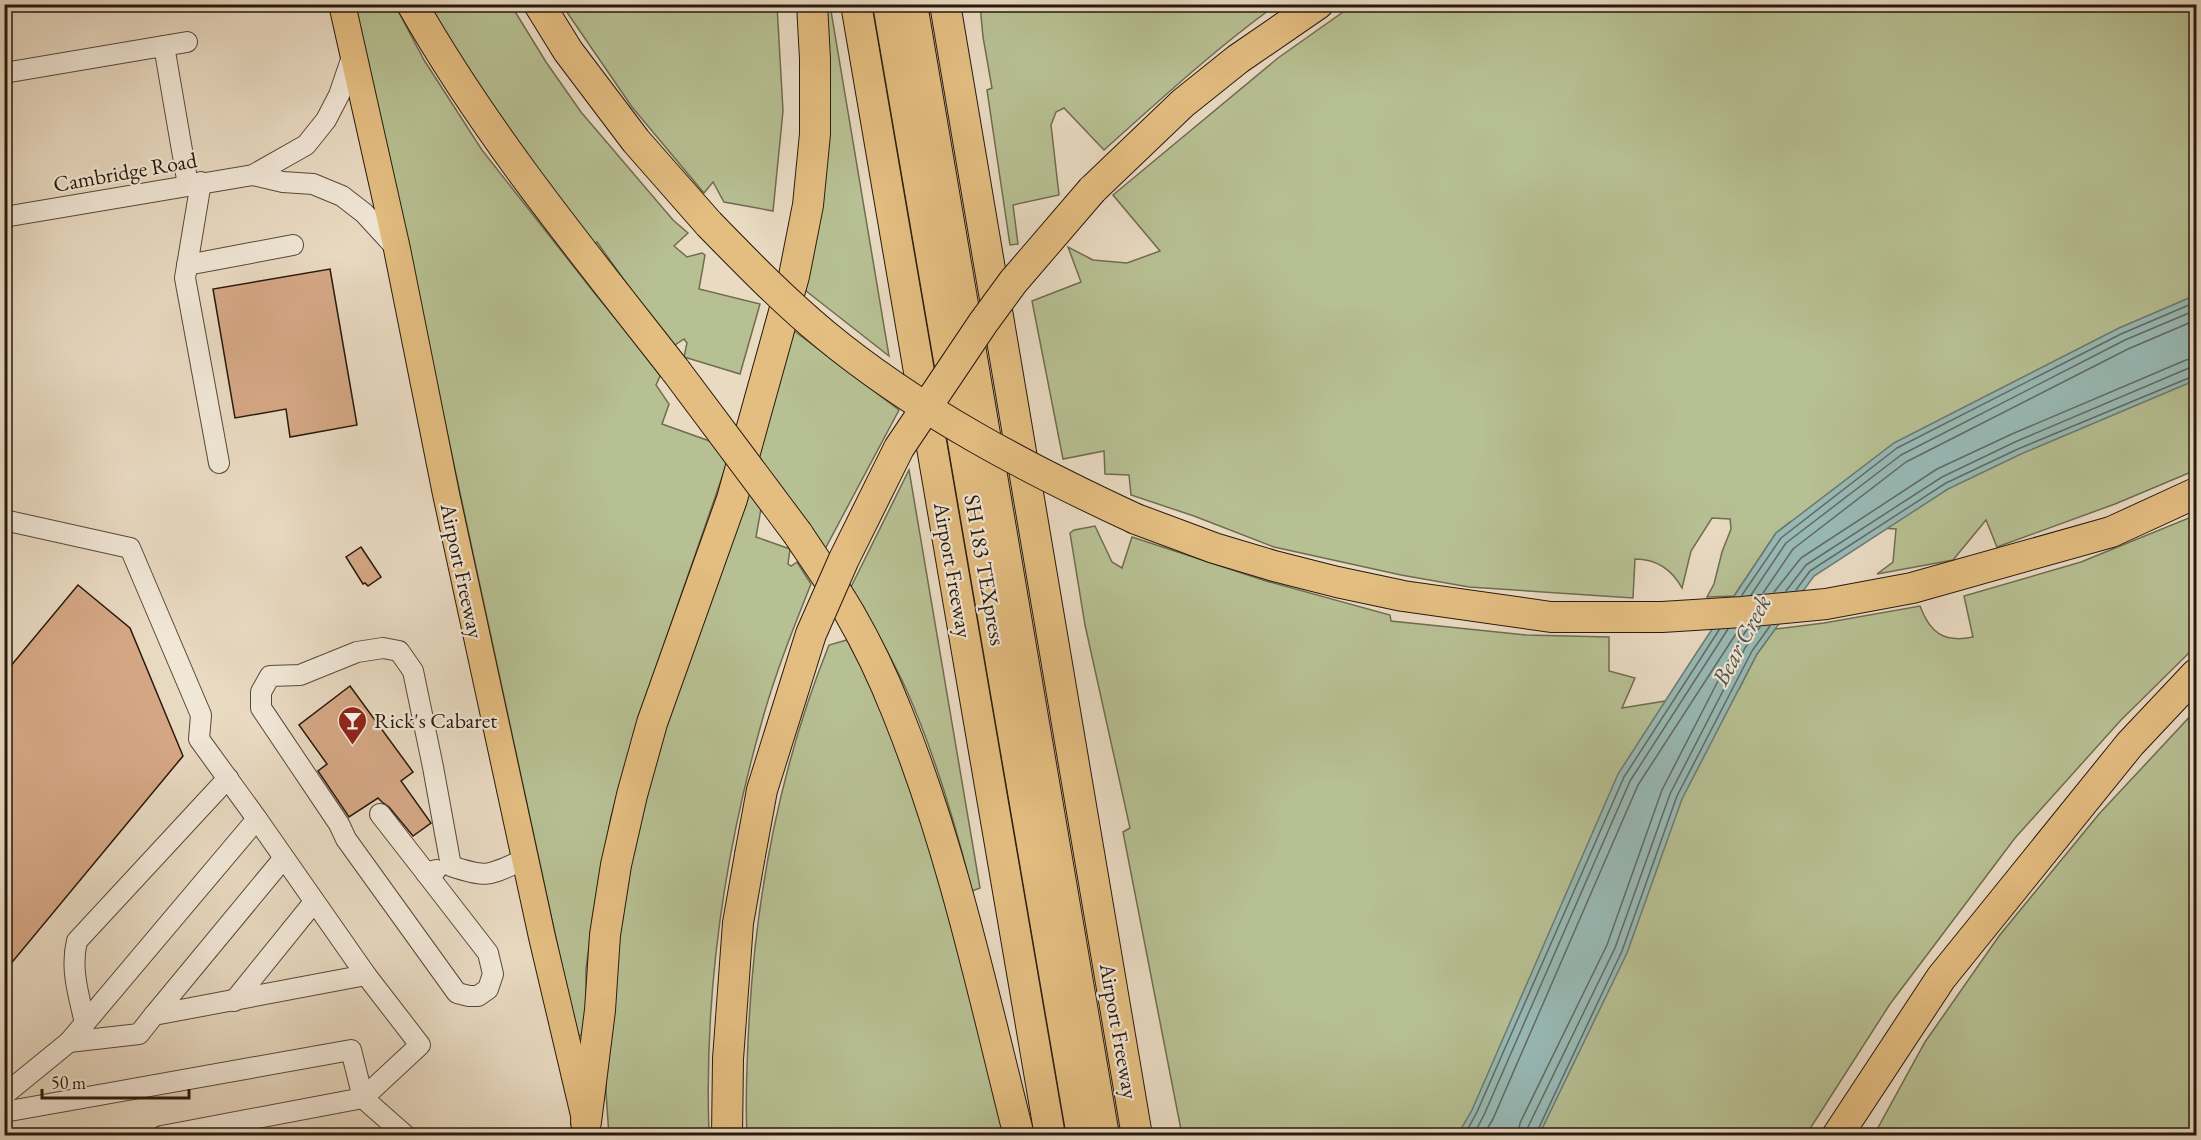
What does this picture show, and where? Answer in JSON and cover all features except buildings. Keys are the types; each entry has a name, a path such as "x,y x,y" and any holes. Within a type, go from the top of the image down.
{"highway":[{"path":"412,4 444,62 494,136 676,370 798,534 850,614 897,711 925,787 971,945 1019,1136"},
{"path":"539,4 568,51 636,141 709,224 760,277 825,334 896,387 981,441 1041,474 1136,519 1214,548 1348,585 1452,604 1551,617 1608,618 1742,612 1826,604 1912,588 2111,532 2196,493"},
{"path":"587,1129 600,1010 605,935 616,865 632,795 652,723 732,499 794,276 808,205 815,134 812,4"},
{"name":"Airport Freeway","path":"856,4 1050,1136"},
{"name":"SH 183 TEXpress","path":"888,4 1082,1136"},
{"name":"SH 183 TEXpress","path":"912,4 1104,1136"},
{"path":"727,1136 728,1059 738,923 762,790 811,634 844,559 899,448 1013,282 1092,190 1183,103 1238,59 1318,4"},
{"name":"Airport Freeway","path":"946,8 1137,1136"},
{"path":"1837,1136 1941,978 2130,744 2196,675"}],"main road":[{"name":"Airport Freeway","path":"342,4 397,249 446,494 525,859 587,1129"}],"street":[{"path":"4,74 187,42"},
{"path":"164,46 195,183 185,279 219,463"},
{"name":"Cambridge Road","path":"253,175 306,145 339,95 353,54"},
{"name":"Cambridge Road","path":"4,217 253,175 283,182 313,184 342,196 364,213 397,249"},
{"path":"187,265 293,246"},
{"path":"4,520 130,548 201,715 199,739 366,975 420,1044 363,1098 162,1136"},
{"path":"380,814 488,953 493,974 488,989 478,996 457,993 346,839 339,824 274,730 261,708 261,692 270,676 300,675 357,651 382,648 399,651 412,671 434,767 451,866"},
{"path":"85,1023 73,970 76,941 228,778"},
{"path":"4,1095 69,1042 256,819"},
{"path":"69,1042 139,1034 284,859"},
{"path":"426,873 451,866 477,874 491,874 525,859"},
{"path":"234,1001 314,902"},
{"path":"154,1015 366,975"},
{"path":"4,1112 351,1050 363,1098 406,1136"}],"green space":[{"path":"980,4 1276,5 1210,57 1104,150 1064,108 1056,112 1051,125 1059,195 1013,205 1018,244 1010,245 987,90 992,88"},
{"path":"355,5 395,5 424,60 482,150 661,374 656,385 669,404 662,424 715,443 728,460 643,705 611,817 593,915 586,969 586,1029 583,1035 577,1036"},
{"path":"425,5 511,5 546,62 581,112 673,220 688,233 674,246 687,257 702,253 705,255 699,289 760,304 740,374 684,357 687,343 684,339 672,347 597,242 594,245 506,131"},
{"path":"562,5 777,5 783,111 773,211 724,202 713,182 704,193 632,107"},
{"path":"821,5 830,5 889,356 801,287"},
{"path":"1353,5 2196,5 2196,470 2115,504 1997,547 1986,520 1953,560 1877,574 1893,562 1896,529 1790,522 1776,533 1734,596 1707,597 1714,584 1722,552 1731,529 1730,519 1712,518 1691,551 1682,588 1663,567 1650,561 1635,559 1633,598 1469,587 1401,575 1274,547 1131,495 1129,475 1105,474 1104,451 1063,459 1032,301 1081,282 1068,247 1093,260 1127,263 1160,251 1113,195 1278,58"},
{"path":"793,330 899,410 825,549 755,454"},
{"path":"909,470 980,888 972,891 944,788 926,738 906,689 851,587"},
{"path":"745,482 762,503 756,537 790,549 788,564 791,566 797,562 811,584 778,669 762,721 727,874 719,926 710,1031 709,1135 609,1136 606,1033 627,849"},
{"path":"2196,515 2196,646 2121,720 2015,838 1890,1004 1806,1135 1182,1135 1123,832 1130,828 1085,625 1070,533 1074,530 1095,526 1112,562 1122,568 1132,537 1266,581 1390,615 1391,621 1526,635 1609,637 1609,671 1635,678 1622,708 1739,689 1757,654 1775,629 1920,606 1928,623 1939,634 1954,638 1973,637 1964,596 2081,562"},
{"path":"847,640 873,689 917,793 1006,1135 747,1136 747,1064 752,974 774,830 797,736 829,645"},
{"path":"2196,710 2196,1135 1874,1135 1925,1042 1999,936 2099,814"}],"water":[{"name":"Bear Creek","path":"2196,295 2196,380 2021,454 1948,489 1814,576 1757,654 1682,799 1627,953 1539,1135 1457,1136 1472,1110 1618,774 1776,533 1894,443 2119,328"}],"place":[{"name":"Rick's Cabaret","path":"353,746"}]}
